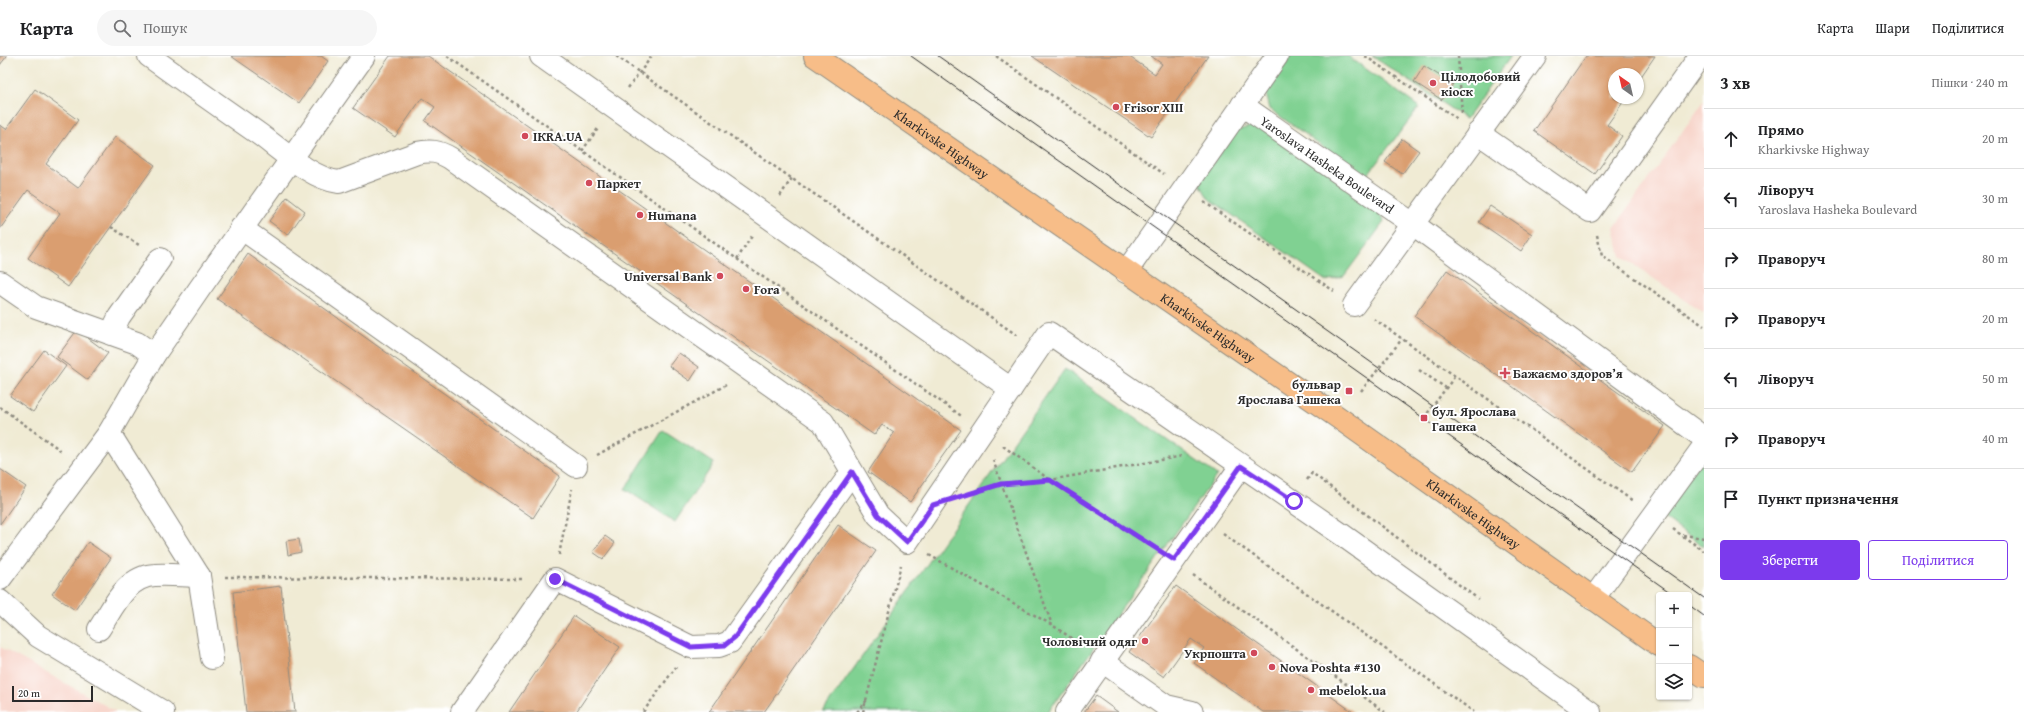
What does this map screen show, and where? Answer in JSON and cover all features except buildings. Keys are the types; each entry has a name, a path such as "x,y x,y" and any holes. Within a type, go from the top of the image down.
{"main road":[{"name":"Kharkivske Highway","path":"815,56 1339,418 1656,643"},
{"path":"1692,668 1704,676"}],"street":[{"path":"149,56 292,158 319,176 330,181 340,182 417,153 429,150 440,153 823,422 878,515 907,542 1049,333 1341,534 1590,712"},
{"path":"0,579 109,433 154,355 241,228 364,56"},
{"path":"541,56 1011,389"},
{"path":"1126,272 1277,56"},
{"path":"1354,305 1535,56"},
{"path":"1478,133 1590,211 1700,56"},
{"name":"Yaroslava Hasheka Boulevard","path":"1242,105 1413,224 1704,438"},
{"path":"241,228 576,466"},
{"path":"111,334 119,317 160,259"},
{"path":"0,282 36,307 137,343 154,355"},
{"path":"109,433 199,576 212,658"},
{"path":"1593,599 1704,446"},
{"path":"1067,712 1241,466"},
{"path":"462,712 555,579 691,647 719,646 730,642 852,472"},
{"path":"99,629 126,589 131,583 142,577 154,574 199,576"},
{"path":"0,601 38,636 163,712"},
{"path":"1102,661 1166,706 1192,712"}],"path":[{"path":"447,56 1050,480 1174,560 1384,712"},
{"path":"1365,56 1463,122 1458,56"},
{"path":"1590,211 1602,256 1704,326"},
{"path":"1361,391 1402,339"},
{"path":"1419,370 1446,388"},
{"path":"199,576 555,579 576,466 751,371"},
{"path":"1424,418 1455,376"},
{"path":"0,407 84,466"},
{"path":"982,431 1052,625"},
{"path":"971,493 1001,484 1050,480 1184,456"},
{"path":"1312,473 1375,522"},
{"path":"1203,520 1474,712"},
{"path":"1680,534 1704,538"},
{"path":"863,712 868,698 907,542 1074,639"},
{"path":"643,712 691,647"},
{"path":"857,712 868,698"}],"shaded area":[{"path":"1704,101 1704,313 1621,256 1614,228"},
{"path":"0,647 117,712 0,712"}],"green space":[{"path":"1288,56 1348,56 1419,107 1365,178 1270,109 1265,90"},
{"path":"1372,56 1511,56 1466,119"},
{"path":"1260,124 1375,204 1384,222 1344,276 1326,281 1208,198 1199,182 1235,131"},
{"path":"1065,369 1217,475 1048,712 823,712"},
{"path":"663,430 714,463 675,522 625,489"},
{"path":"1704,455 1704,547 1661,516"}],"tram line":[{"path":"911,56 1670,592"},
{"path":"938,56 1704,598"},
{"path":"1692,607 1704,616"}],"place":[{"name":"Цілодобовий кіоск","path":"1433,83"},
{"name":"Frisor XIII","path":"1116,107"},
{"name":"ІКRA.UA","path":"525,136"},
{"name":"Паркет","path":"589,183"},
{"name":"Humana","path":"640,215"},
{"name":"Universal Bank","path":"720,276"},
{"name":"Fora","path":"746,289"},
{"name":"Бажаємо здоровʼя","path":"1505,373"},
{"name":"бульвар Ярослава Гашека","path":"1349,391"},
{"name":"бул. Ярослава Гашека","path":"1424,418"},
{"name":"Чоловічий одяг","path":"1145,641"},
{"name":"Укрпошта","path":"1254,653"},
{"name":"Nova Poshta #130","path":"1272,667"},
{"name":"mebelok.ua","path":"1311,690"}],"route":[{"path":"555,579 691,647 719,646 725,645 735,637 852,472 878,515 907,542 933,505 1001,484 1050,480 1174,560 1241,466 1294,501"}]}
